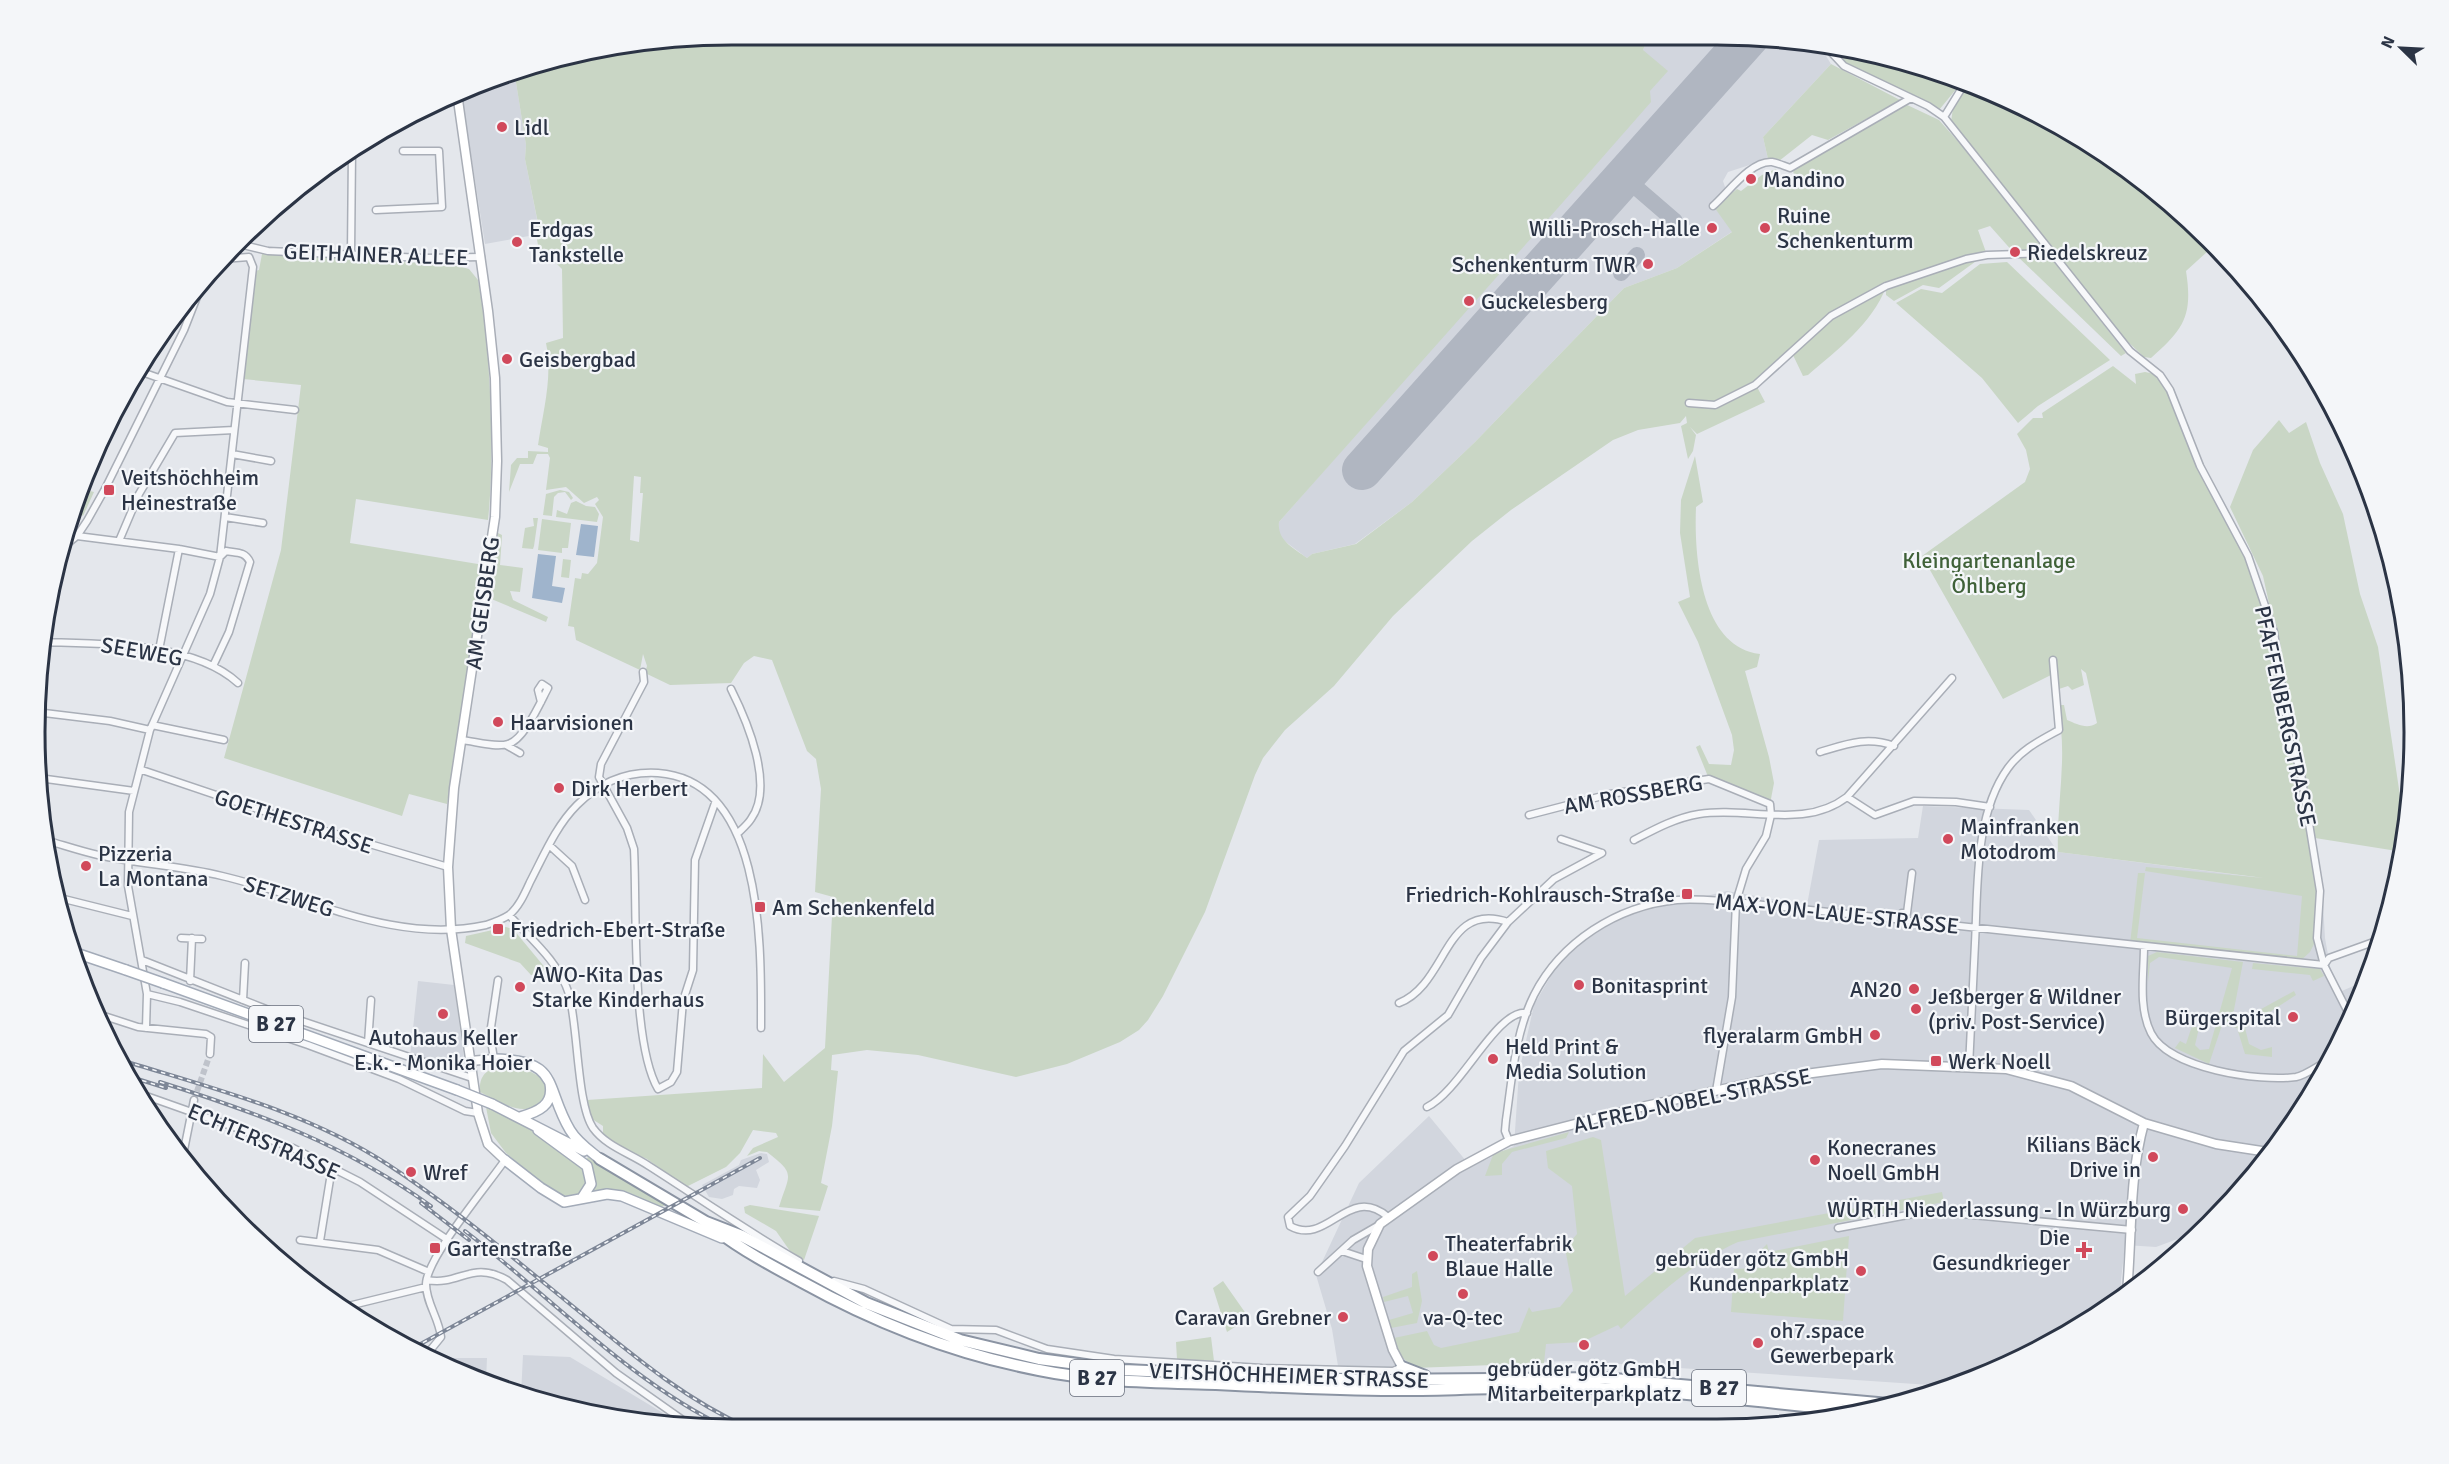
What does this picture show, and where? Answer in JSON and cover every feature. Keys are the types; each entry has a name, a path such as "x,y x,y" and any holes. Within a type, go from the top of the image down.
{"highway":[{"name":"VEITSHÖCHHEIMER STRASSE","path":"600,1159 706,1222 732,1242 846,1306 954,1349 1041,1371 1123,1381 1434,1390 1469,1379 1603,1378 1868,1402"},
{"name":"VEITSHÖCHHEIMER STRASSE","path":"706,1222 742,1236 838,1289 905,1320 960,1340 1069,1365 1175,1373 1452,1385 1638,1390 1831,1409"},
{"path":"1402,1367 1416,1374 1445,1375 1452,1385"}],"main road":[{"name":"B 27","path":"82,955 457,1090 520,1116 600,1159"},
{"path":"494,1059 535,1065 549,1081 571,1130 600,1159"},
{"path":"520,1116 533,1113 546,1104 551,1092 549,1081"},
{"path":"505,1160 564,1202 575,1202 588,1192 591,1184 587,1166 541,1133 533,1123"},
{"path":"582,1198 607,1194 622,1196 732,1242"}],"street":[{"path":"1834,55 1844,66 1911,98 1944,117 1961,90"},
{"path":"1713,206 1733,188 1736,181 1760,163 1772,162 1790,168 1911,98"},
{"name":"AM GEISBERG","path":"458,102 481,257 495,378 496,506 481,622 452,804 448,867 451,929 478,1113 488,1144 505,1160"},
{"name":"PFAFFENBERGSTRASSE","path":"1944,117 2130,351 2160,375 2170,390 2200,466 2248,556 2274,632 2290,744 2300,768 2320,891 2317,938 2324,965 2346,1008"},
{"path":"376,210 442,207 440,151 403,151"},
{"path":"351,254 352,160"},
{"name":"GEITHAINER ALLEE","path":"246,246 260,250 481,257"},
{"path":"1689,403 1715,405 1755,386 1831,316 1886,286 1966,259 1987,255 2053,253"},
{"path":"146,1028 147,994 132,916 127,859 129,812 142,770 141,760 151,727 210,594 220,557 253,267 249,257 235,258"},
{"path":"73,539 92,513 160,380 196,303"},
{"path":"146,374 237,403 295,410"},
{"path":"119,541 132,511 175,432 234,430"},
{"path":"232,454 271,461"},
{"path":"225,518 263,523"},
{"path":"76,536 179,549 220,557"},
{"path":"159,650 179,549"},
{"path":"213,666 228,632 250,562 243,553 226,551 220,557"},
{"name":"SEEWEG","path":"51,642 102,642 159,650 213,666 238,683"},
{"path":"1969,1067 1976,928 1984,833 1990,807 2003,776 2014,761 2035,742 2059,730 2053,660"},
{"path":"642,672 644,682 601,764 599,777 627,828 634,849 642,1036 653,1081 658,1089 671,1082 677,1072 683,1001 693,970 695,860 715,803"},
{"path":"1634,840 1669,822 1700,814 1808,814 1837,805 1894,746 1952,678"},
{"path":"731,689 756,747 759,773 759,802 752,819 738,833"},
{"path":"506,745 521,735 541,702"},
{"path":"45,713 151,727 224,740"},
{"path":"461,740 506,745 520,753"},
{"path":"1820,752 1863,740 1879,741 1894,746"},
{"name":"GOETHESTRASSE","path":"142,770 305,825 448,867"},
{"path":"451,929 487,925 508,915 522,900 549,845 577,805 602,786 628,774 662,773 700,788 738,833 749,865 755,896 761,1028"},
{"path":"46,779 134,791"},
{"name":"AM ROSSBERG","path":"1528,815 1611,794 1709,779 1770,804 1771,815"},
{"path":"1847,797 1875,814 1914,801 1956,802 1990,807"},
{"path":"1716,1091 1732,997 1736,902 1746,869 1766,836 1771,815"},
{"path":"1388,1217 1377,1208 1368,1205 1351,1210 1320,1227 1299,1231 1290,1226 1288,1217 1310,1196 1339,1155 1404,1051 1448,1016 1481,958 1508,922 1554,879 1602,853 1561,839"},
{"name":"SETZWEG","path":"54,843 99,855 221,875 382,924 435,930 451,929"},
{"path":"549,845 572,866 585,900"},
{"path":"1902,919 1902,913 1907,913 1912,873"},
{"path":"66,899 132,916"},
{"name":"MAX-VON-LAUE-STRASSE","path":"1509,1141 1505,1131 1506,1120 1521,1035 1527,1013 1547,974 1566,949 1590,931 1634,909 1676,900 1736,902 2324,965"},
{"name":"VEITSHÖCHHEIMER STRASSE","path":"508,915 548,957 561,975 568,993 585,1107 592,1126 606,1141 665,1176 742,1227 824,1275 864,1289 951,1329 996,1330 1047,1349 1114,1359 1262,1368 1393,1371 1402,1367"},
{"path":"1399,1003 1409,999 1427,982 1453,940 1469,921 1494,917 1508,922"},
{"path":"181,938 202,939"},
{"path":"190,981 192,938"},
{"path":"2324,965 2329,958 2371,943"},
{"path":"2144,946 2145,1012 2152,1034 2166,1049 2186,1061 2230,1074 2297,1077 2317,1066"},
{"path":"142,960 190,981 243,1000 472,1078"},
{"path":"243,1000 245,963"},
{"path":"470,1061 494,1059 490,1034 498,980"},
{"path":"147,994 180,1002 308,1045 399,1079 465,1111 478,1113"},
{"path":"368,1043 372,1000"},
{"path":"1427,1107 1437,1102 1464,1073 1503,1022 1514,1014 1527,1013"},
{"path":"107,1017 146,1028 206,1034 211,1037 210,1054"},
{"name":"ALFRED-NOBEL-STRASSE","path":"1318,1272 1342,1251 1457,1169 1509,1141 1774,1078 1882,1064 2006,1069 2041,1077 2091,1095 2144,1123 2216,1144 2261,1151"},
{"name":"ECHTERSTRASSE","path":"150,1097 293,1148 332,1167 395,1204 448,1240"},
{"path":"186,1148 194,1100"},
{"path":"2128,1282 2138,1151 2144,1123"},
{"path":"431,1349 441,1337 426,1283 429,1272 448,1240 505,1160"},
{"path":"320,1241 332,1167"},
{"path":"1838,1227 1929,1211 2132,1230"},
{"name":"ALFRED-NOBEL-STRASSE","path":"1366,1259 1380,1224"},
{"path":"300,1240 320,1241 378,1251 429,1272"},
{"path":"1342,1251 1366,1259 1386,1330 1396,1358 1402,1367"},
{"path":"352,1304 481,1270 492,1272 507,1280 616,1373 678,1417"}],"shaded area":[{"path":"1645,45 1762,46 1825,54 1831,64 1763,137 1768,159 1728,172 1723,181 1726,190 1711,203 1733,231 1677,268 1624,288 1475,442 1412,502 1355,544 1312,554 1307,558 1282,539 1278,532 1279,522 1365,424"},
{"path":"516,80 526,145 525,159 540,234 485,244 462,100"},
{"path":"1923,806 2029,810 2058,852 2322,886 2325,938 2335,994 2356,985 2352,995 2312,1076 2288,1114 2234,1185 2183,1237 2156,1247 2125,1245 2121,1287 2060,1327 2021,1348 1980,1367 1931,1385 1575,1361 1394,1365 1394,1369 1338,1366 1332,1329 1316,1275 1359,1183 1429,1116 1471,1167 1514,1146 1519,1072 1534,1005 1556,967 1583,942 1623,916 1727,891 1807,905 1819,840 1918,838"},
{"path":"418,981 454,985 465,1066 457,1070 410,1057"},
{"path":"761,1153 767,1154 769,1162 756,1170 760,1180 757,1188 739,1186 734,1189 733,1195 722,1199 709,1197 702,1185 739,1165 741,1160"},
{"path":"523,1355 570,1357 668,1416 598,1406 521,1386"},
{"path":"450,1358 487,1358 486,1374"}],"green space":[{"path":"1645,45 1643,50 1668,71 1650,91 1651,102 1279,522 1279,529 1284,539 1307,558 1312,554 1356,544 1412,502 1475,442 1624,288 1677,268 1732,232 1714,207 1737,189 1741,191 1762,175 1776,169 1788,187 1795,181 1793,170 1903,103 1939,120 2126,353 2121,356 2014,253 1990,226 1978,230 1987,255 1996,258 1979,259 1939,288 1923,285 1894,301 1886,295 1886,287 1863,325 1808,375 1803,376 1792,353 1756,385 1765,402 1697,434 1690,427 1696,435 1693,451 1688,459 1681,426 1687,423 1686,416 1680,423 1638,430 1613,440 1511,510 1472,541 1393,616 1334,686 1285,730 1263,758 1255,775 1205,912 1163,996 1139,1030 1120,1042 1067,1064 1016,1077 918,1055 867,1050 832,1055 831,1070 838,1071 832,1126 821,1183 828,1186 820,1211 779,1207 788,1181 787,1171 767,1152 759,1151 747,1156 753,1148 778,1137 776,1133 753,1130 740,1153 726,1167 686,1187 647,1159 612,1143 603,1134 603,1126 592,1119 587,1100 762,1088 763,1054 784,1082 825,1048 833,897 815,892 821,789 816,759 807,751 772,660 754,656 744,663 731,683 670,685 645,673 647,666 643,654 640,670 576,640 574,627 568,626 575,578 581,579 582,573 588,574 597,563 603,517 595,504 599,500 597,497 584,503 566,487 546,490 550,458 548,454 537,454 533,464 520,464 509,492 511,465 517,458 528,458 528,451 548,452 548,448 538,445 548,381 546,343 563,338 562,269 538,245 536,234 540,233 525,159 526,145 516,80 598,58 687,46","holes":["634,476 641,477 640,493 643,493 639,542 630,540"]},
{"path":"1834,55 1895,68 1957,88 1939,110 1841,62"},
{"path":"1831,64 1900,100 1828,140 1812,135 1779,161 1768,159 1763,137"},
{"path":"1964,91 2061,137 2135,187 2170,215 2208,251 2186,271 2188,300 2184,320 2178,330 2151,358 2144,357 2125,339 1951,122 1953,108"},
{"path":"262,254 455,265 469,269 478,280 486,338 491,402 488,520 356,499 350,543 484,565 447,804 409,794 402,816 224,758 281,550 301,385 243,379 255,271 259,270"},
{"path":"2007,262 2110,360 2038,406 2018,423 1982,378 1896,303 1921,289 1942,293 1980,264"},
{"name":"Kleingartenanlage Öhlberg","path":"2113,366 2136,384 2135,374 2145,372 2160,375 2170,390 2200,466 2248,556 2274,632 2290,744 2300,768 2320,891 2317,938 2310,952 2298,963 2130,944 2138,873 2145,873 2137,938 2297,956 2302,896 2145,871 2146,867 2264,878 2058,852 2062,742 2057,705 2064,705 2067,720 2078,725 2086,726 2097,723 2086,673 2081,669 2084,685 2072,690 2068,686 2056,690 2053,674 2003,699 1922,556 2025,482 2030,469 2026,450 2017,434 2033,418 2043,418 2042,413"},
{"path":"2279,420 2289,433 2306,422 2320,463 2343,514 2360,594 2378,647 2400,796 2393,850 2315,838 2302,754 2263,576 2230,507 2253,450"},
{"path":"1695,456 1703,502 1696,507 1696,527 1700,572 1705,596 1713,617 1724,635 1740,648 1760,654 1757,667 1745,671 1774,783 1770,804 1709,779 1696,747 1700,745 1709,764 1731,765 1734,750 1732,735 1698,642 1678,602 1690,597 1680,533 1681,500"},
{"path":"560,490 569,492 573,498 571,500 565,492 558,493 554,497 552,516 543,515 546,494"},
{"path":"89,491 94,492 83,516 80,514"},
{"path":"576,501 595,507 599,514 597,522 556,517 557,510 567,514 571,503"},
{"path":"533,518 538,518 533,549 522,548 525,528 534,526"},
{"path":"542,519 571,523 568,548 562,548 562,553 538,550"},
{"path":"498,533 502,535 500,565 523,568 520,592 510,591 513,600 548,617 546,622 489,598"},
{"path":"563,559 571,560 569,578 561,577"},
{"path":"506,927 513,929 547,970 541,975 531,975 520,963 465,943 466,936"},
{"path":"2157,952 2243,962 2233,1015 2243,1019 2294,991 2296,995 2245,1028 2249,1044 2261,1050 2272,1047 2272,1057 2245,1054 2237,1028 2222,1025 2209,1064 2175,1048 2180,1041 2186,1044 2192,1026 2199,1028 2195,1045 2200,1050 2209,1049 2232,968 2159,957 2150,963 2148,982 2148,956"},
{"path":"2253,963 2320,969 2324,976 2313,981 2310,975 2252,969"},
{"path":"504,1066 525,1070 538,1076 546,1087 547,1095 532,1108 524,1109 507,1105 480,1092 481,1081 485,1073"},
{"path":"486,1107 526,1127 569,1156 587,1175 586,1188 577,1197 557,1195 506,1153 491,1133"},
{"path":"1569,1132 1566,1138 1512,1152 1502,1164 1502,1175 1485,1176 1493,1155"},
{"path":"1593,1137 1601,1140 1625,1296 1695,1238 1942,1192 1944,1202 1738,1242 1691,1270 1662,1292 1621,1329 1618,1325 1582,1342 1546,1344 1544,1363 1414,1368 1401,1356 1394,1338 1427,1331 1434,1345 1441,1348 1519,1332 1529,1307 1532,1312 1560,1307 1573,1291 1565,1248 1577,1234 1572,1186 1548,1168 1546,1151"},
{"path":"588,1157 668,1204 659,1208 592,1193 593,1173 585,1161"},
{"path":"750,1205 819,1216 804,1260 790,1251 776,1231 745,1213 744,1207"},
{"path":"1849,1236 1843,1321 1731,1312 1734,1269 1761,1268 1763,1248 1767,1244 1769,1252"},
{"path":"1417,1271 1422,1301 1417,1323 1391,1328 1389,1320 1413,1313 1408,1296 1384,1302 1383,1297 1412,1287 1412,1274"},
{"path":"1223,1281 1249,1318 1227,1332 1213,1288"},
{"path":"1211,1337 1214,1361 1177,1359 1176,1342"}],"water":[{"path":"581,524 598,526 594,557 576,555"},
{"path":"538,554 556,556 552,586 565,588 562,603 532,598"}],"taxiway":[{"path":"1624,177 1675,221"},
{"path":"1621,273 1637,255"}],"runway":[{"path":"1362,470 1741,46"}],"tunnel":[{"path":"194,1100 210,1054"}],"railway":[{"path":"130,1063 257,1102 324,1129 356,1145 413,1181 462,1217 621,1346 682,1391 730,1419"},
{"path":"139,1080 166,1088"},
{"path":"160,1082 232,1106 334,1148 399,1184 431,1206"},
{"path":"420,1344 760,1158"},
{"path":"421,1203 469,1240"},
{"path":"465,1231 624,1362 657,1387 709,1418"}],"place":[{"name":"Lidl","path":"502,127"},
{"name":"Mandino","path":"1751,179"},
{"name":"Willi-Prosch-Halle","path":"1712,228"},
{"name":"Ruine Schenkenturm","path":"1765,228"},
{"name":"Erdgas Tankstelle","path":"517,242"},
{"name":"Riedelskreuz","path":"2015,252"},
{"name":"Schenkenturm TWR","path":"1648,264"},
{"name":"Guckelesberg","path":"1469,301"},
{"name":"Geisbergbad","path":"507,359"},
{"name":"Veitshöchheim Heinestraße","path":"109,490"},
{"name":"Haarvisionen","path":"498,722"},
{"name":"Dirk Herbert","path":"559,788"},
{"name":"Mainfranken Motodrom","path":"1948,839"},
{"name":"Pizzeria La Montana","path":"86,866"},
{"name":"Friedrich-Kohlrausch-Straße","path":"1687,894"},
{"name":"Am Schenkenfeld","path":"760,907"},
{"name":"Friedrich-Ebert-Straße","path":"498,929"},
{"name":"Bonitasprint","path":"1579,985"},
{"name":"AWO-Kita Das Starke Kinderhaus","path":"520,987"},
{"name":"AN20","path":"1914,989"},
{"name":"Jeßberger & Wildner (priv. Post-Service)","path":"1916,1009"},
{"name":"Autohaus Keller E.k. - Monika Hoier","path":"443,1014"},
{"name":"Bürgerspital","path":"2293,1017"},
{"name":"flyeralarm GmbH","path":"1875,1035"},
{"name":"Held Print & Media Solution","path":"1493,1059"},
{"name":"Werk Noell","path":"1936,1061"},
{"name":"Kilians Bäck Drive in","path":"2153,1157"},
{"name":"Konecranes Noell GmbH","path":"1815,1160"},
{"name":"Wref","path":"411,1172"},
{"name":"WÜRTH Niederlassung - In Würzburg","path":"2183,1209"},
{"name":"Gartenstraße","path":"435,1248"},
{"name":"Die Gesundkrieger","path":"2084,1250"},
{"name":"Theaterfabrik Blaue Halle","path":"1433,1256"},
{"name":"gebrüder götz GmbH Kundenparkplatz","path":"1861,1271"},
{"name":"va-Q-tec","path":"1463,1294"},
{"name":"Caravan Grebner","path":"1343,1317"},
{"name":"oh7.space Gewerbepark","path":"1758,1343"},
{"name":"gebrüder götz GmbH Mitarbeiterparkplatz","path":"1584,1345"}]}
